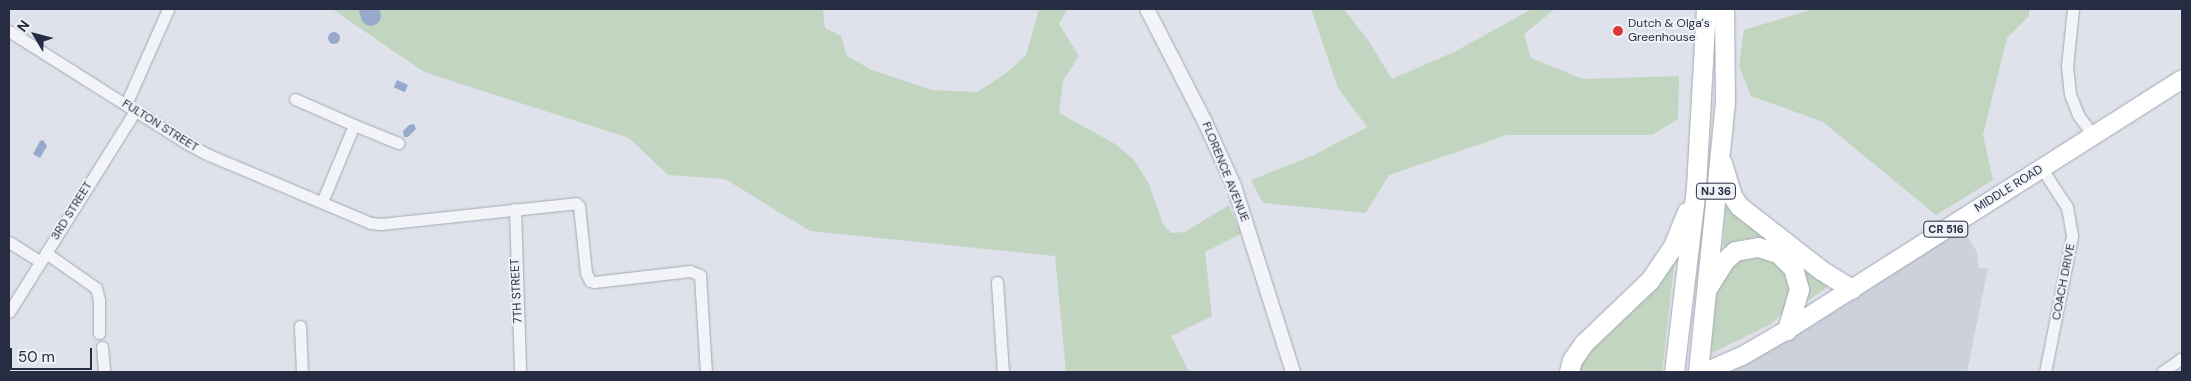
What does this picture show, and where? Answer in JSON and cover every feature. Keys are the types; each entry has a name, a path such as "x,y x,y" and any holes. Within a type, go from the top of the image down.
{"highway":[{"name":"NJ 36","path":"1674,372 1696,187 1706,9"},
{"name":"NJ 36","path":"1698,372 1725,103 1724,9"},
{"path":"1720,154 1732,196 1739,206 1821,270 1852,288"},
{"path":"1568,372 1579,348 1650,280 1673,246 1696,187"},
{"path":"1705,293 1724,261 1736,251 1758,247 1773,251 1786,259 1797,278 1798,297 1786,330"}],"main road":[{"name":"MIDDLE ROAD","path":"1705,372 1742,356 1786,330 2182,78"}],"street":[{"name":"3RD STREET","path":"9,312 130,108 168,9"},
{"name":"FLORENCE AVENUE","path":"1146,9 1205,122 1234,186 1292,372"},
{"path":"2073,9 2068,86 2076,112 2093,135"},
{"name":"FULTON STREET","path":"9,31 130,108 209,155 371,223 381,224 578,200 586,272 590,281 690,271 700,275 706,372"},
{"path":"296,99 398,143"},
{"path":"322,202 354,125"},
{"name":"COACH DRIVE","path":"2042,168 2067,206 2072,236 2045,372"},
{"name":"7TH STREET","path":"515,209 520,372"},
{"path":"9,242 43,257 96,288 99,333"},
{"path":"998,282 1003,372"},
{"path":"300,326 302,372"},
{"path":"102,347 104,372"},
{"path":"2162,372 2182,358"}],"shaded area":[{"path":"1963,229 1977,252 1979,268 1988,268 1967,372 1731,372 1814,325"}],"green space":[{"path":"332,9 823,9 825,28 841,36 847,56 872,70 932,90 977,92 1005,74 1026,55 1039,9 1068,9 1059,24 1079,56 1063,81 1059,113 1117,145 1134,160 1149,184 1163,224 1171,233 1185,232 1229,205 1241,234 1205,252 1212,316 1171,336 1189,372 1066,372 1055,256 810,231 725,179 668,175 629,138 424,72"},
{"path":"1311,9 1344,9 1370,43 1392,79 1456,51 1532,9 1555,9 1524,34 1531,58 1583,79 1679,76 1678,119 1652,135 1507,135 1389,175 1366,213 1263,203 1251,180 1314,155 1367,127 1338,88"},
{"path":"1813,9 2029,9 2029,16 2007,38 1983,135 1993,180 1936,215 1823,122 1751,96 1739,66 1744,30"},
{"path":"1726,198 1769,241 1744,239 1723,247"},
{"path":"1748,252 1777,259 1791,282 1785,311 1771,324 1710,354 1719,275"},
{"path":"1675,257 1662,372 1574,372 1576,362"},
{"path":"1798,260 1832,284 1806,302 1802,299"}],"water":[{"path":"332,32 336,32 340,38 336,44 332,44 328,40 328,36"},
{"path":"397,80 408,85 405,92 394,87"},
{"path":"414,124 416,129 408,137 404,137 403,131 409,125"},
{"path":"43,140 47,146 40,158 33,154 40,141"}],"waterway":[{"path":"369,9 371,16"}],"place":[{"name":"Dutch & Olga's Greenhouse","path":"1618,31"}]}
